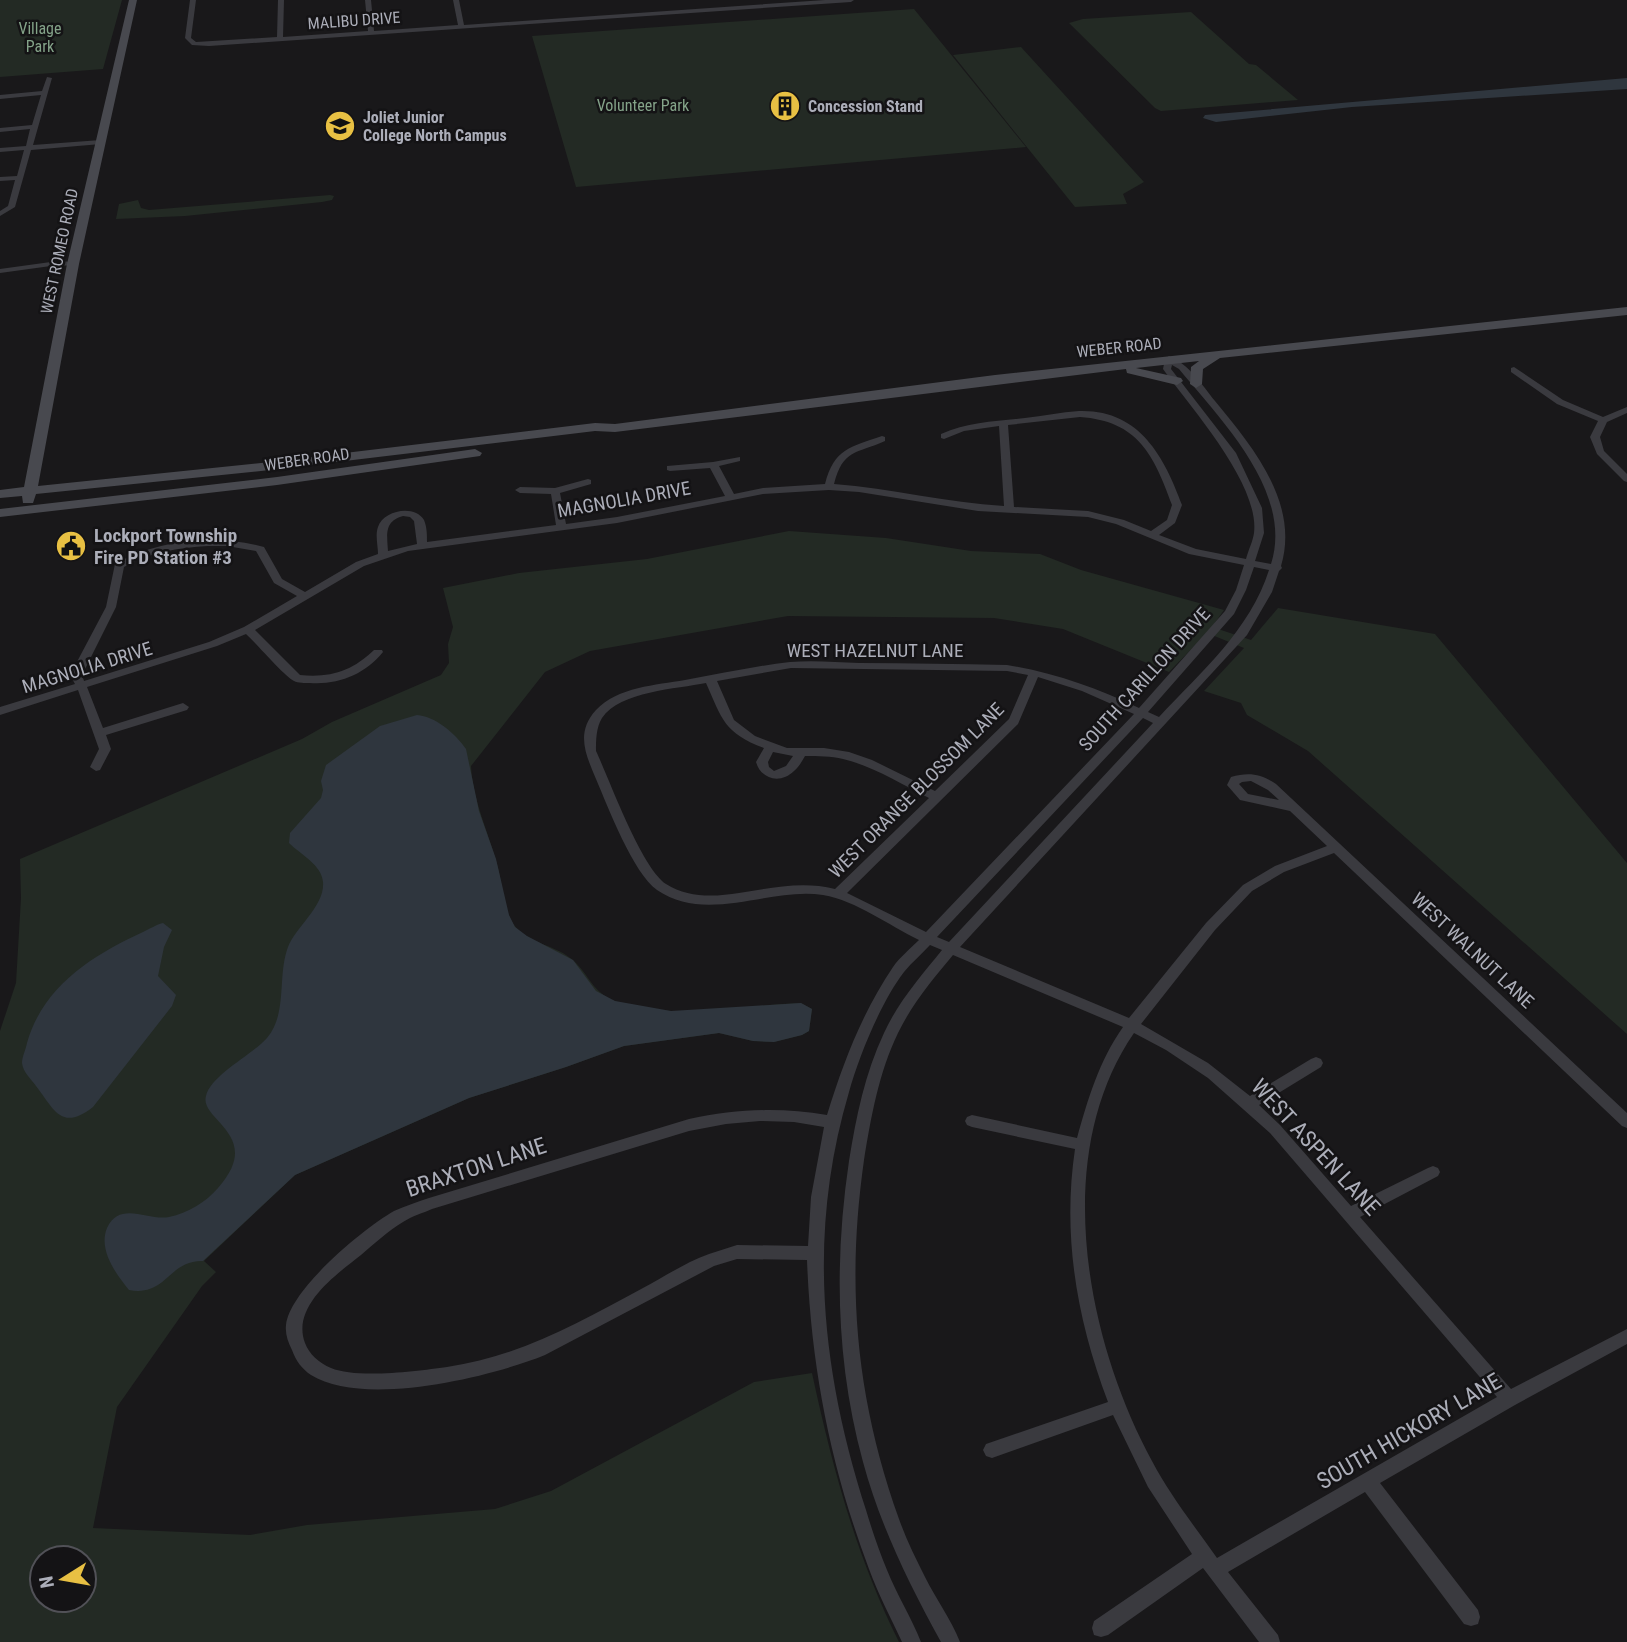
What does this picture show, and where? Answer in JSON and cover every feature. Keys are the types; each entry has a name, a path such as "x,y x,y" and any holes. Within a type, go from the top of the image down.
{"main road":[{"name":"WEST ROMEO ROAD","path":"26,510 73,264 133,0"},
{"name":"WEBER ROAD","path":"0,494 261,467 595,427 615,428 834,398 1169,359 1627,311"},
{"path":"1196,384 1197,367 1225,354"},
{"path":"1097,368 1142,371 1177,381"},
{"name":"WEBER ROAD","path":"0,513 276,481 598,436 615,428"}],"street":[{"name":"MALIBU DRIVE","path":"193,0 188,37 194,44 851,0"},
{"path":"280,39 281,0"},
{"path":"368,0 371,33"},
{"path":"456,0 461,26"},
{"path":"728,0 733,7"},
{"path":"0,214 11,206 49,78"},
{"path":"0,97 44,93"},
{"path":"0,130 34,127"},
{"path":"0,156 100,145"},
{"path":"0,150 28,151"},
{"path":"0,179 20,177"},
{"path":"1,273 73,264"},
{"name":"SOUTH CARILLON DRIVE","path":"912,1642 879,1571 847,1475 829,1408 815,1307 814,1253 820,1177 831,1122 847,1072 871,1017 899,969 1141,713 1230,612 1259,533 1257,508 1230,453 1167,369 1169,359 1182,367 1196,384 1251,454 1270,484 1281,519 1282,550 1277,568 1261,608 1243,633 950,948 898,1019 869,1093 851,1188 846,1249 847,1313 852,1376 870,1461 897,1537 951,1642"},
{"path":"1514,370 1560,402 1604,420"},
{"path":"1627,410 1604,420 1595,432 1595,442 1605,458 1627,480"},
{"path":"944,436 962,428 1095,413 1132,427 1161,467 1177,505 1171,521 1154,534"},
{"path":"1003,424 1009,509"},
{"path":"829,487 834,466 841,456 849,450 882,439"},
{"path":"670,468 713,465 737,458"},
{"path":"713,465 730,496"},
{"path":"520,490 555,491 588,482"},
{"name":"MAGNOLIA DRIVE","path":"0,711 180,656 248,629 360,564 383,555 422,545 617,520 763,491 829,487 859,489 967,507 1088,514 1154,534 1193,552 1277,568"},
{"path":"555,491 562,528"},
{"path":"383,555 384,524 394,515 403,513 420,521 422,545"},
{"path":"96,767 105,749 83,687 76,675 111,607 119,566 137,556 192,544 250,545 260,549 272,577 280,585 304,595"},
{"path":"248,629 297,678 324,680 342,677 363,668 378,652"},
{"name":"WEST HAZELNUT LANE","path":"926,938 838,894 800,889 693,901 677,896 647,874 590,751 591,725 614,701 637,692 791,665 1007,668 1035,672 1078,683 1160,722"},
{"name":"WEST ORANGE BLOSSOM LANE","path":"838,894 1014,721 1035,672"},
{"path":"710,679 729,722 744,734 770,747 801,752 824,752 869,763 937,797"},
{"path":"101,733 183,707"},
{"path":"770,747 762,762 764,769 771,775 785,773 792,768 801,752"},
{"name":"WEST WALNUT LANE","path":"1291,807 1627,1122"},
{"path":"1271,1642 1160,1492 1118,1406 1100,1359 1084,1297 1075,1238 1076,1184 1097,1092 1130,1027 1237,896 1263,877 1335,848"},
{"name":"WEST ASPEN LANE","path":"926,938 1130,1027 1203,1067 1275,1129 1509,1399"},
{"path":"1249,1104 1316,1063"},
{"name":"BRAXTON LANE","path":"814,1253 737,1252 709,1261 538,1350 457,1374 354,1380 336,1378 314,1367 301,1353 296,1337 295,1321 301,1304 314,1286 396,1218 429,1204 689,1125 733,1115 775,1114 831,1122"},
{"path":"972,1121 1083,1144"},
{"path":"1349,1215 1433,1172"},
{"name":"SOUTH HICKORY LANE","path":"1101,1628 1210,1562 1367,1481 1509,1399 1627,1336"},
{"path":"992,1450 1118,1406"},
{"path":"1367,1481 1471,1617"}],"green space":[{"name":"Village Park","path":"0,0 122,0 103,69 0,77"},
{"name":"Volunteer Park","path":"914,9 1026,147 576,187 532,36"},
{"path":"1191,12 1249,64 1256,65 1298,100 1161,111 1069,23 1083,19"},
{"path":"1021,47 1144,182 1123,194 1127,204 1075,207 953,55"},
{"path":"334,196 332,200 322,202 185,216 116,219 119,204 138,200 141,208 149,210"},
{"path":"789,531 886,538 971,551 1040,554 1081,570 1224,610 1212,627 1251,640 1278,608 1435,634 1627,863 1627,1034 1308,751 1247,715 1241,703 1204,691 1244,648 1207,633 1169,672 1063,629 994,618 788,616 590,651 545,672 471,766 478,804 514,925 527,936 574,961 596,989 615,1001 637,1007 684,1011 801,1003 812,1009 809,1031 774,1042 753,1041 719,1033 624,1046 469,1098 295,1175 204,1261 216,1272 202,1286 117,1407 93,1528 250,1535 307,1525 495,1509 551,1491 754,1382 812,1373 847,1510 870,1577 899,1642 0,1642 0,1031 16,983 21,898 20,859 302,739 332,722 441,675 449,663 448,644 453,627 443,588 519,573 647,559"}],"shaded area":[{"path":"1627,78 1627,89 1352,107 1216,122 1203,118 1205,115"},
{"path":"417,715 444,727 466,749 479,811 496,859 509,915 515,927 573,960 596,991 615,1001 671,1011 801,1003 812,1009 809,1031 774,1042 753,1041 719,1033 624,1046 469,1098 295,1175 203,1261 182,1266 152,1288 142,1291 129,1290 114,1269 105,1245 107,1228 113,1220 127,1213 169,1217 183,1213 208,1198 231,1170 235,1155 233,1142 206,1105 206,1096 216,1080 260,1045 273,1028 278,1017 288,947 315,908 322,891 323,882 319,870 289,843 290,833 321,798 321,781 326,765 380,726"},
{"path":"163,923 172,930 164,947 158,976 176,995 172,1006 93,1107 73,1118 59,1114 28,1075 22,1063 35,1023 45,1005 72,975 106,951"}],"place":[{"name":"Concession Stand","path":"785,106"},
{"name":"Joliet Junior College North Campus","path":"340,126"},
{"name":"Lockport Township Fire PD Station #3","path":"71,546"}]}
